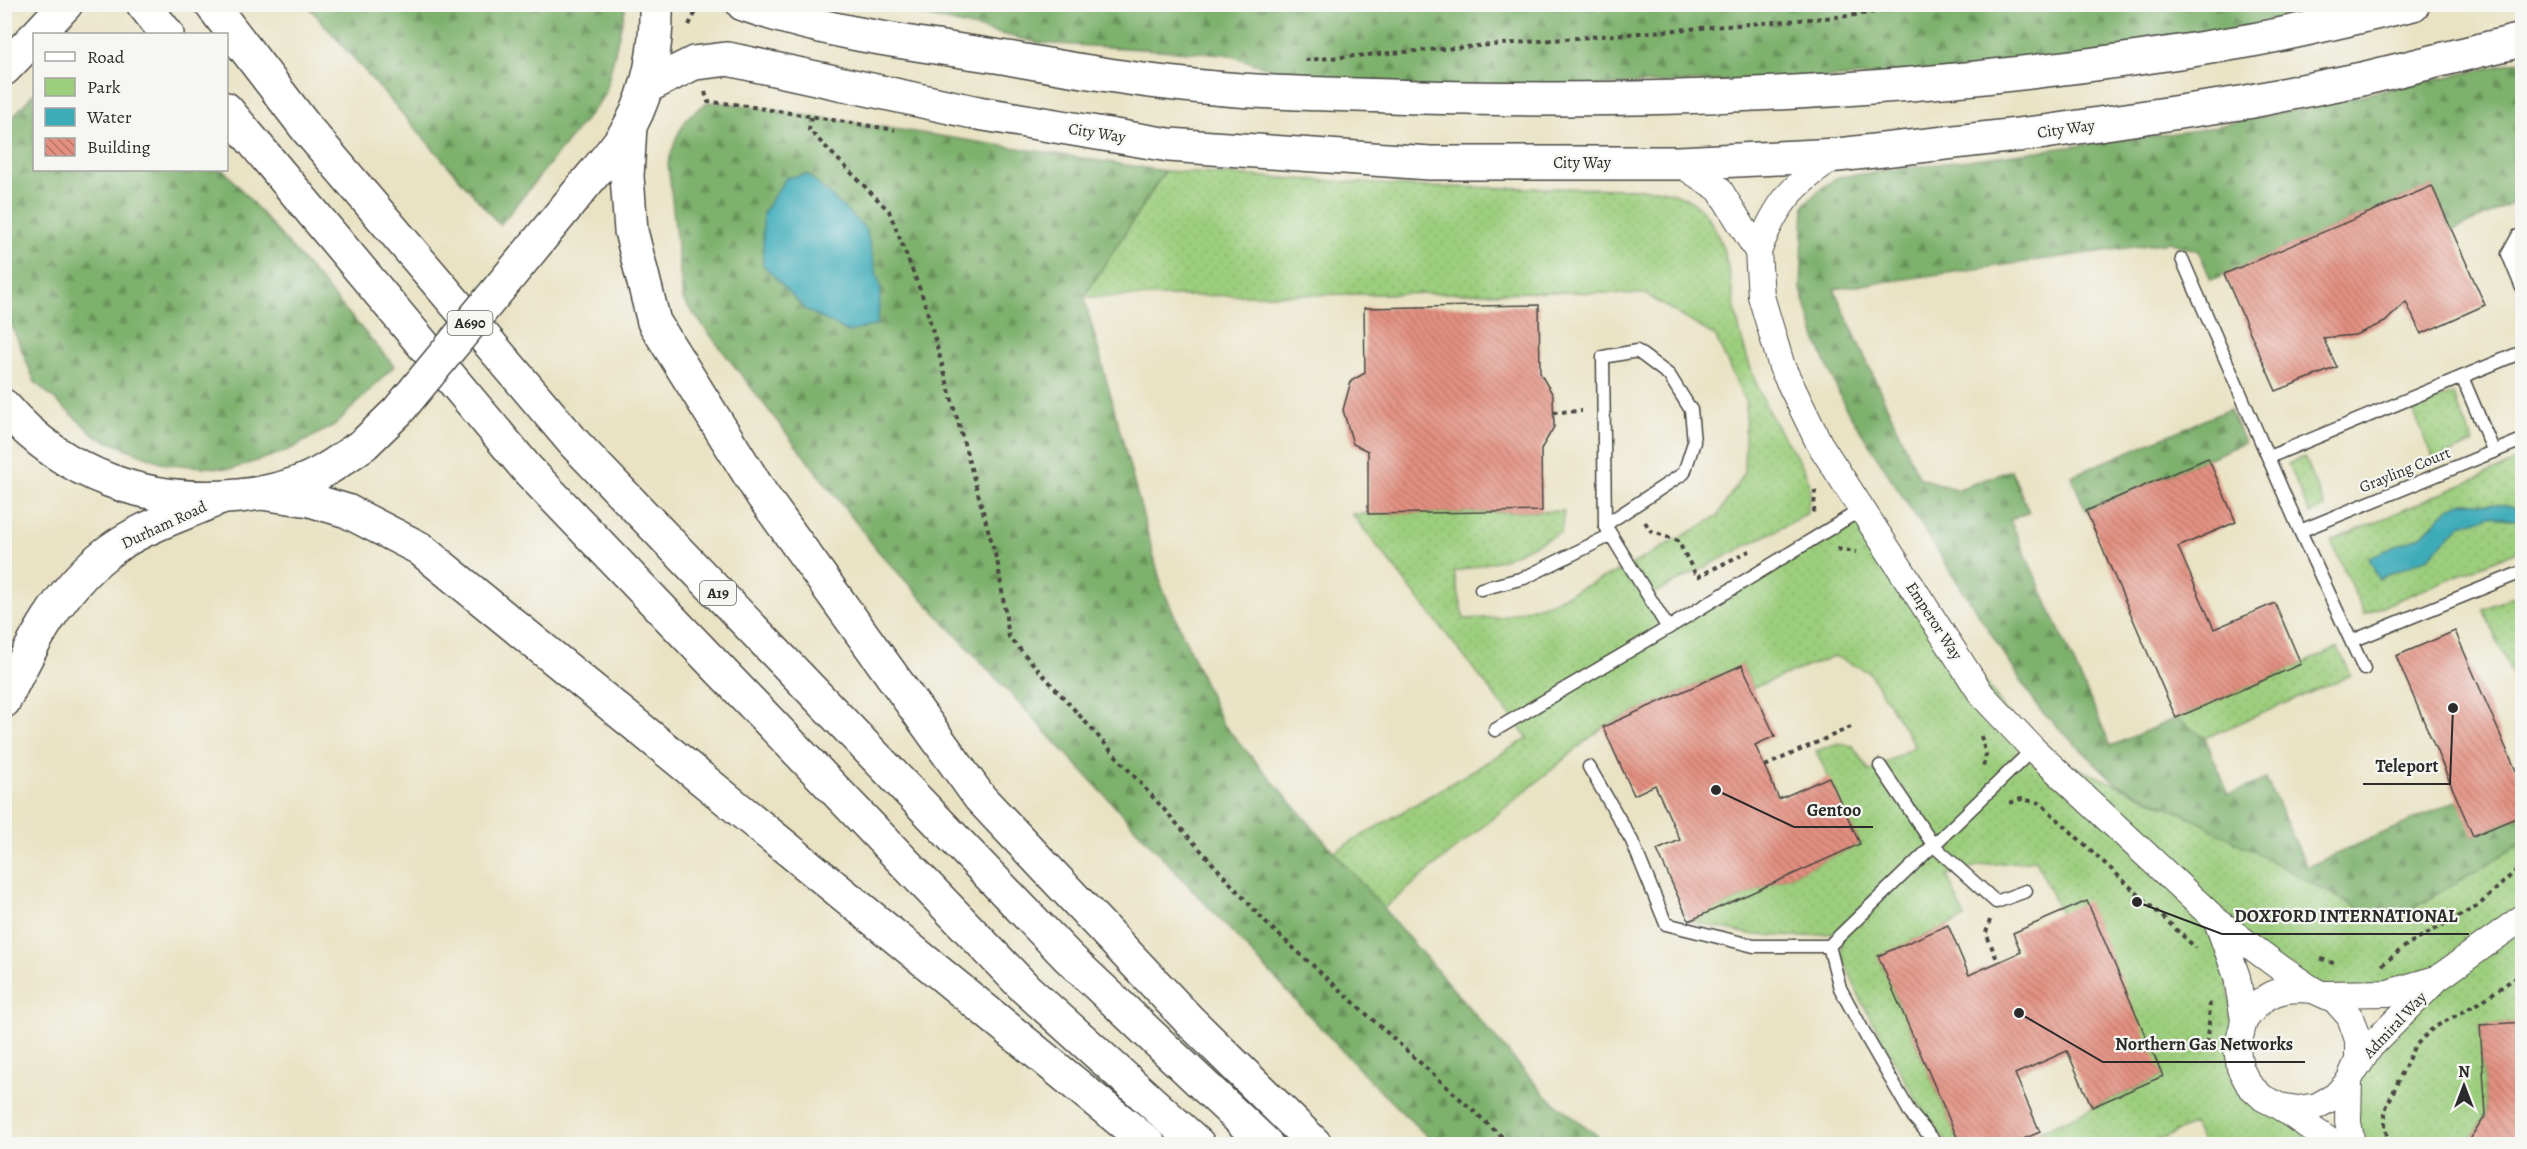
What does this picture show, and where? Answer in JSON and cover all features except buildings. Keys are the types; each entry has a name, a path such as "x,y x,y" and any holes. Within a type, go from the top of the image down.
{"main road":[{"path":"39,33 66,4"},
{"path":"143,4 166,33"},
{"name":"A19","path":"211,4 307,129 575,444 1069,958 1266,1144"},
{"name":"A690","path":"4,406 43,442 68,461 104,479 142,491 180,498 224,497 261,493 317,474 364,444 398,411 573,199 630,126 646,87 656,33 656,4"},
{"path":"743,4 764,12 848,32 1179,85 1345,94 1528,100 1672,98 1830,91 2049,70 2250,40 2413,4"},
{"path":"4,69 33,39"},
{"name":"City Way","path":"646,87 694,63 728,59 978,113 1169,145 1430,162 1679,162 1838,155 2045,132 2247,102 2362,80 2523,40"},
{"path":"228,111 527,469 1026,989 1198,1144"},
{"path":"630,126 627,176 631,231 654,322 762,495 980,798 1188,1020 1315,1144"},
{"path":"261,493 310,500 347,511 419,548 1149,1144"},
{"name":"Durham Road","path":"4,701 53,609 108,552 145,530 224,497"}],"street":[{"name":"Emperor Way","path":"1838,155 1810,172 1787,196 1769,222 1758,252 1761,296 1782,367 1819,443 1982,695 2033,749 2217,921 2319,992 2335,1000 2350,1017 2358,1040 2358,1060 2352,1077 2348,1122 2352,1144"},
{"name":"Emperor Way","path":"1679,162 1719,189 1758,252"},
{"name":"Admiral Way","path":"2352,1077 2370,1047 2438,979 2523,918"},
{"name":"Emperor Way","path":"2217,921 2237,977 2244,1021"},
{"name":"Admiral Way","path":"2319,992 2388,993 2438,979"},
{"name":"Emperor Way","path":"2319,992 2291,988 2274,993 2256,1004 2244,1021 2237,1049 2240,1068 2249,1084 2263,1098 2279,1106 2334,1144"},
{"path":"2279,1106 2298,1109 2317,1106 2335,1096 2352,1077"}],"lane":[{"path":"2518,236 2508,254 2523,288"},
{"path":"2182,259 2300,531 2364,669"},
{"path":"1480,589 1524,578 1608,530 1636,507 1684,474 1694,442 1691,410 1669,375 1637,351 1603,357 1608,530 1668,628"},
{"path":"2269,457 2523,352"},
{"path":"2462,377 2494,452"},
{"name":"Grayling Court","path":"2300,531 2523,440"},
{"path":"1495,730 1668,628 1862,509"},
{"path":"2352,641 2523,572"},
{"path":"1589,767 1632,841 1666,924 1754,946 1829,946 2033,749"},
{"path":"1880,766 1934,846 1996,902 2026,891"},
{"path":"1829,946 1840,988 1911,1114 1937,1144"}],"path":[{"path":"1302,60 1849,16 1926,4"},
{"path":"694,63 708,102 811,117 809,130 889,211 924,300 998,566 1009,637 1267,924 1510,1144"},
{"path":"1553,412 1604,411"},
{"path":"1636,507 1651,531 1678,541 1697,577 1757,547"},
{"path":"1810,516 1814,511"},
{"path":"1764,766 1854,726"},
{"path":"2380,966 2408,944 2478,906 2523,865"},
{"path":"1996,902 1986,933 1998,962"},
{"path":"2315,957 2333,964 2345,964"},
{"path":"2389,1144 2385,1127 2385,1110 2414,1047 2433,1028 2479,1003 2523,973"}],"green space":[{"path":"307,5 626,5 605,95 500,225"},
{"path":"879,5 2413,5 2049,70 1345,94 1226,54 1039,43"},
{"path":"2522,61 2522,199 2452,231 2432,186 2211,280 2199,251 2169,242 1834,289 1919,477 1956,490 2011,470 2029,512 2010,520 2111,746 2176,718 2205,738 2229,795 2266,779 2307,867 2458,800 2474,836 2522,815 2522,843 2402,915 2365,912 2186,815 2117,784 2040,710 1845,407 1817,342 1801,290 1804,205 1819,190 1838,177 2198,130"},
{"path":"33,94 33,171 225,171 394,366 336,424 287,451 232,469 166,464 97,437 35,382 5,309 5,139 13,117"},
{"path":"708,102 734,104 1165,171 1084,297 1162,587 1222,723 1545,1095 1608,1144 1435,1144 1374,1085 878,551 683,300 668,163 677,136 688,117"},
{"path":"1165,171 1427,187 1655,189 1671,192 1698,206 1709,219 1720,241 1739,327 1754,378 1775,423 1807,475 1810,492 1807,513 1649,596 1667,626 1862,509 2033,749 2186,815 2402,915 2522,843 2522,1022 2480,1025 2486,1115 2467,1144 2352,1144 2349,1081 2436,980 2325,994 2218,922 2240,1068 2334,1144 2203,1144 2193,1124 2151,1144 2012,1144 2163,1076 2060,913 2036,860 1981,865 1947,875 1965,918 1878,956 1960,1144 1950,1144 1936,1129 1915,1098 1861,1000 1842,956 1841,932 1800,937 1754,935 1689,921 1860,844 1816,751 1838,743 1853,746 1870,772 1915,746 1869,672 1834,656 1753,688 1742,665 1603,727 1383,909 1334,852 1528,738 1352,514 1564,511 1561,532 1504,559 1454,572 1464,619 1502,617 1551,602 1629,566 1717,517 1744,473 1746,403 1715,336 1645,294 1560,292 1084,297"},
{"path":"2453,394 2474,443 2434,460 2413,410"},
{"path":"2230,409 2244,443 2086,511 2071,476"},
{"path":"2304,457 2325,507 2310,514 2288,464"},
{"path":"2522,459 2522,549 2364,614 2331,541"},
{"path":"2522,593 2522,697 2483,609"},
{"path":"2338,648 2351,675 2205,738 2176,718"}],"water":[{"path":"807,174 866,229 881,291 877,325 848,332 806,310 763,265 763,213 786,178"},
{"path":"2464,502 2504,505 2522,511 2522,521 2490,516 2461,525 2429,557 2378,579 2369,557 2421,536 2449,508"}],"place":[{"name":"Teleport","path":"2453,708"},
{"name":"Gentoo","path":"1716,790"},
{"name":"DOXFORD INTERNATIONAL","path":"2137,902"},
{"name":"Northern Gas Networks","path":"2019,1013"}]}
